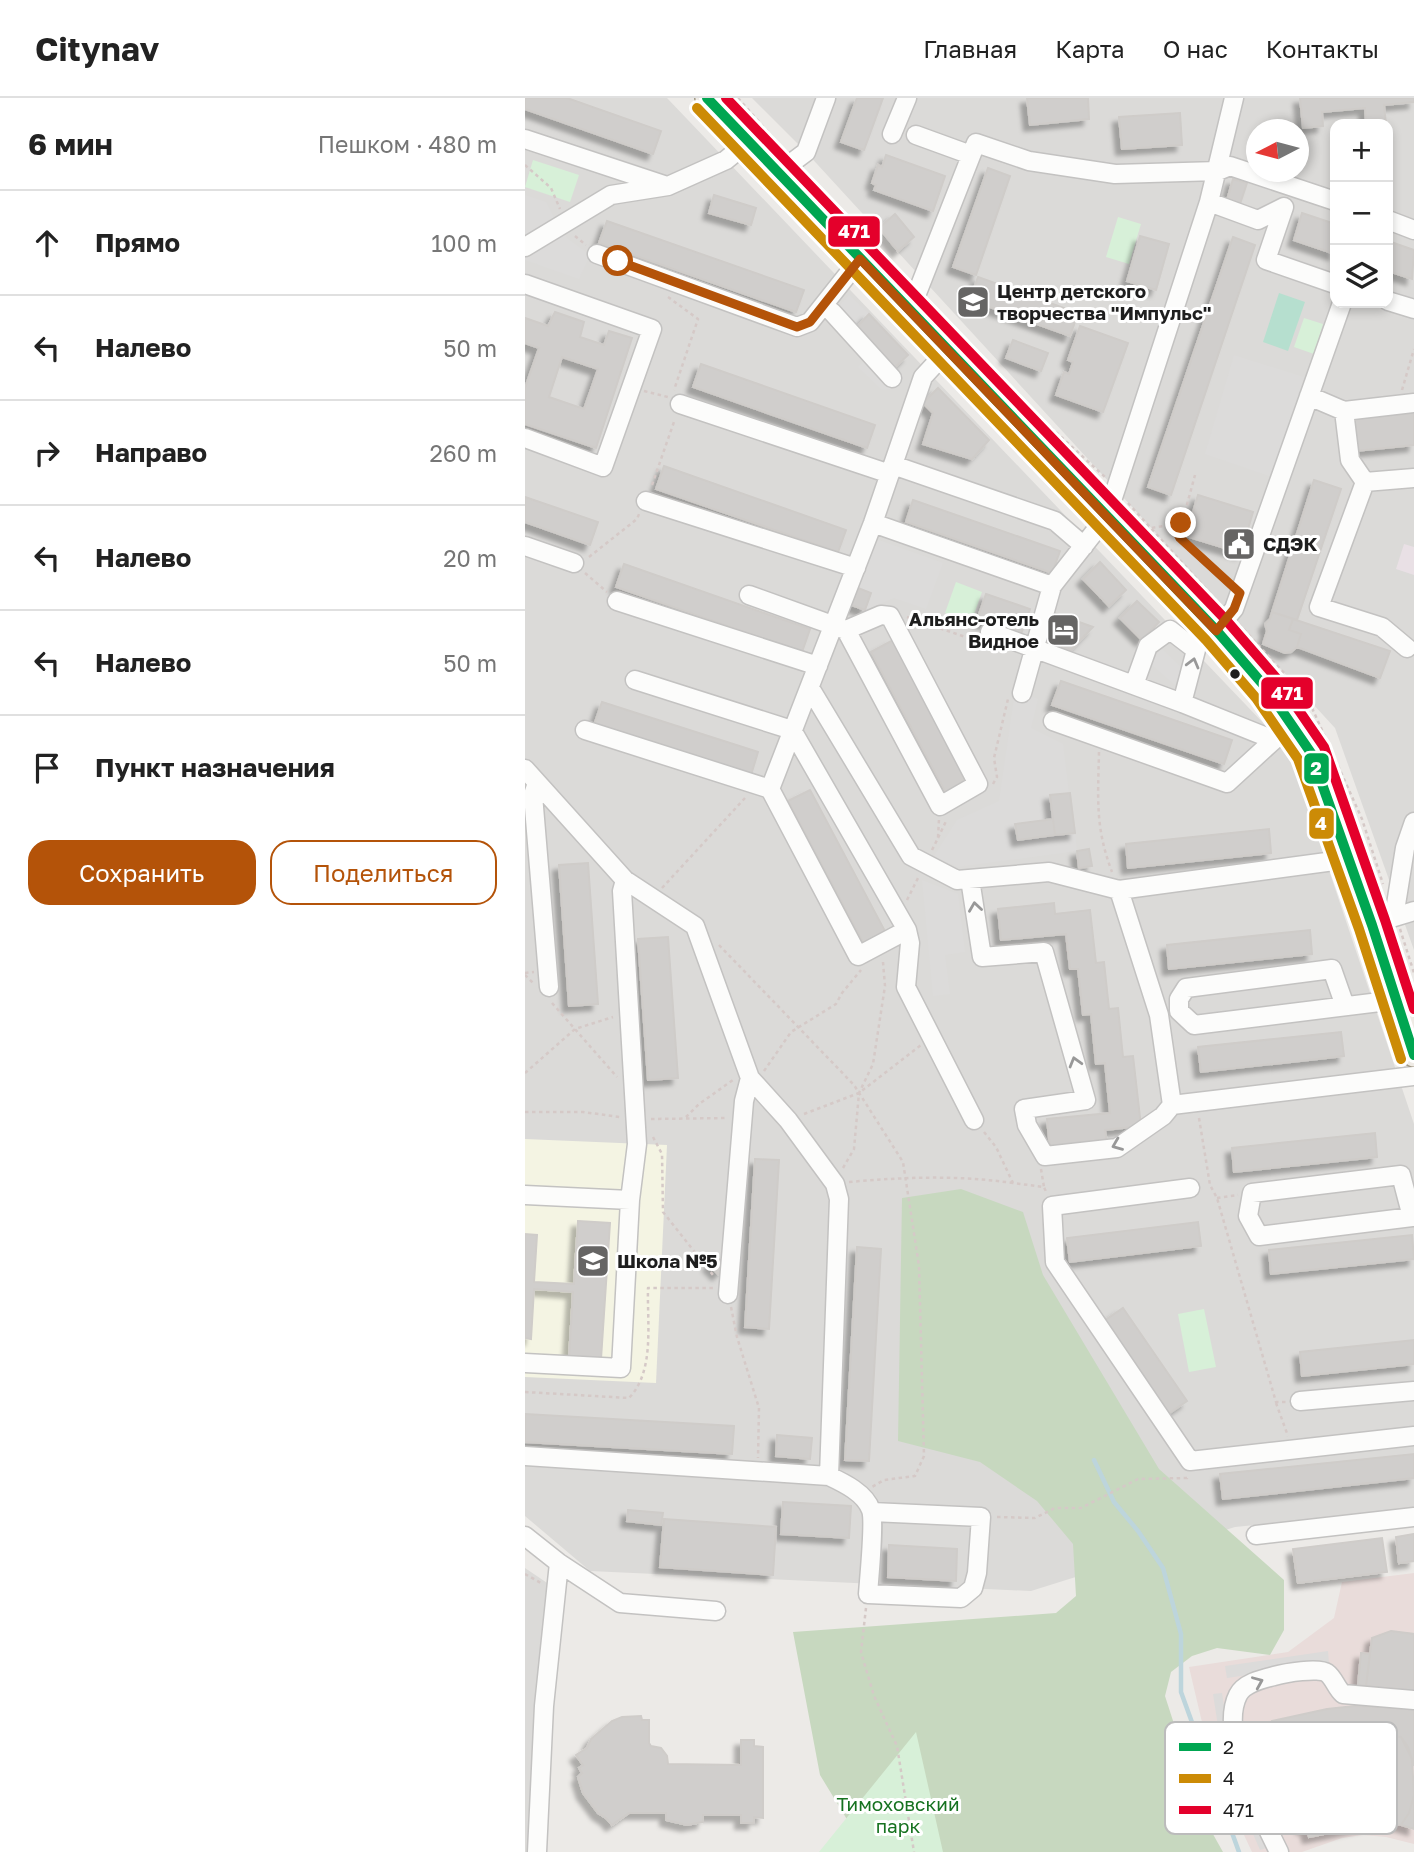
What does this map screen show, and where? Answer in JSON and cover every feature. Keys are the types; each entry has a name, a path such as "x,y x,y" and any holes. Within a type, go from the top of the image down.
{"main road":[{"path":"707,98 947,351 1116,511 1216,631 1258,676 1296,727 1311,753 1372,925 1414,1055"}],"street":[{"path":"782,177 806,152 825,98"},
{"path":"892,134 907,98"},
{"path":"1016,691 1033,648 1052,586 1116,511 1218,171 1222,141 1234,98"},
{"path":"916,135 971,155"},
{"path":"525,139 668,186"},
{"path":"525,247 611,195 668,186 726,160 748,142"},
{"path":"910,311 976,143 1029,161 1115,174 1218,171 1230,166 1330,199"},
{"path":"1291,186 1266,260 1330,282"},
{"path":"1209,202 1258,220 1284,207"},
{"path":"1393,222 1414,230"},
{"path":"597,254 797,327 810,322 860,259"},
{"path":"525,284 652,329 603,467 525,438"},
{"path":"1393,303 1414,309"},
{"path":"1216,631 1234,609 1308,388 1340,308"},
{"path":"832,313 892,378"},
{"path":"763,787 792,730 818,666 840,628 856,568 923,377 947,351"},
{"path":"1308,388 1344,411 1406,404"},
{"path":"680,404 1055,521 1084,546"},
{"path":"1344,411 1350,460 1365,482"},
{"path":"1365,482 1414,478"},
{"path":"1365,482 1319,607 1382,627 1407,648"},
{"path":"646,501 856,568"},
{"path":"873,523 1052,586"},
{"path":"525,546 574,563"},
{"path":"749,595 840,628 881,615 890,616 978,784 940,806 840,628"},
{"path":"617,601 818,666"},
{"path":"1134,685 1148,646 1170,630 1196,650 1182,703"},
{"path":"987,638 1033,648 1274,740"},
{"path":"635,680 792,730 907,930 910,943 906,988 974,1120"},
{"path":"810,688 911,856 957,880 1049,872 1119,890 1349,859"},
{"path":"1053,722 1227,783 1274,740 1296,727"},
{"path":"585,730 763,787 857,956 907,930"},
{"path":"531,776 625,880 695,926 750,1078 788,1120 835,1184 839,1199 829,1476"},
{"path":"531,776 544,990"},
{"path":"1394,917 1405,848 1414,821"},
{"path":"971,879 982,957 1044,952 1086,1100 1024,1109 1027,1125 1045,1156 1117,1148 1163,1116 1172,1105 1414,1076"},
{"path":"525,1363 621,1368 630,1200 637,1144 622,891 625,880"},
{"path":"1119,890 1159,1015 1172,1105"},
{"path":"1372,925 1414,911"},
{"path":"1345,1006 1332,969 1186,988 1179,999 1178,1012 1194,1025 1396,1000"},
{"path":"728,1294 744,1101 750,1078"},
{"path":"1401,1175 1413,1217 1259,1236 1248,1216 1252,1194 1401,1175"},
{"path":"1190,1188 1052,1206 1055,1262 1190,1461 1414,1436"},
{"path":"525,1195 630,1200"},
{"path":"1300,1401 1414,1391"},
{"path":"525,1456 829,1476 864,1498 872,1512 868,1594 961,1598 973,1588 977,1573 981,1517 872,1512"},
{"path":"1256,1535 1414,1517"},
{"path":"525,1536 559,1563 620,1603 716,1611"},
{"path":"537,1852 532,1822 559,1563"},
{"path":"1233,1722 1238,1694 1251,1682 1277,1675 1318,1670 1325,1672 1343,1694 1414,1700"},
{"path":"1271,1834 1279,1852"}],"path":[{"path":"631,388 671,398 698,319 668,297"},
{"path":"1406,404 1414,349"},
{"path":"617,601 574,563 590,557 637,519 646,501 680,404"},
{"path":"1116,511 1146,531 1181,523 1195,475"},
{"path":"1173,525 1180,538 1240,593"},
{"path":"890,616 899,615 987,638"},
{"path":"992,786 997,777 994,758 1016,691"},
{"path":"1099,738 1098,822 1102,846 1119,890"},
{"path":"653,898 763,787"},
{"path":"938,838 951,811"},
{"path":"835,1184 853,1149 859,1093 873,1064 885,986 882,964 887,941"},
{"path":"685,1118 699,1104 740,1075 750,1078 765,1070 791,1032 836,1004 861,969 868,951"},
{"path":"525,975 544,990 620,1082"},
{"path":"525,1073 575,1029 605,1021 629,1010"},
{"path":"1197,1102 1210,1185 1217,1198 1292,1450"},
{"path":"974,1120 996,1147 1013,1183"},
{"path":"649,1131 663,1154 663,1212 728,1294 737,1337 759,1408 757,1471"},
{"path":"1041,1168 1044,1187 1052,1206"},
{"path":"835,1184 904,1177 967,1177 1044,1187"},
{"path":"1217,1198 1252,1194"},
{"path":"1276,1402 1300,1401"},
{"path":"981,1517 1035,1518 1055,1508 1081,1508 1138,1479 1187,1478 1190,1461"},
{"path":"868,1594 861,1652 874,1696 897,1746 914,1852"}],"shaded area":[{"path":"525,98 667,98 1267,727 1293,763 1414,1124 1414,1509 1235,1527 1031,1591 590,1571 525,1516"},
{"path":"752,98 1414,98 1414,950 1335,728 806,152"},
{"path":"525,195 546,202 568,239 590,255 579,279 525,260"},
{"path":"849,295 869,314 855,329 893,369 891,389 882,390 858,367 864,361 827,319"},
{"path":"1234,355 1304,377 1275,478 1205,454"},
{"path":"873,538 943,563 926,609 894,598 865,610 871,593 858,588 857,582"},
{"path":"1404,544 1414,547 1414,575 1396,569"},
{"path":"1161,648 1184,670 1175,685 1151,664"},
{"path":"1015,691 1038,699 1031,728 1063,744 1069,793 1050,795 1053,819 1016,824 1018,840 1075,833 1077,851 957,867 934,856 957,820 999,801"},
{"path":"922,880 958,894 965,952 945,955 950,994 933,996"},
{"name":"Школа №5","path":"525,1139 667,1145 656,1383 525,1377"},
{"path":"525,1568 559,1591 542,1852 525,1852"},
{"path":"1414,1573 1414,1844 1363,1835 1342,1838 1302,1852 1252,1852 1244,1834 1397,1834 1397,1722 1202,1722 1189,1667 1288,1652 1334,1618 1342,1582"},
{"path":"1328,1651 1329,1663 1227,1678 1225,1666"},
{"path":"1222,1693 1227,1722 1217,1722 1213,1694"},
{"path":"1253,1834 1263,1834 1269,1847 1260,1850"}],"green space":[{"path":"533,160 579,175 570,202 525,187"},
{"path":"1118,217 1141,224 1129,264 1106,257"},
{"path":"1279,293 1305,302 1288,351 1263,342"},
{"path":"1304,318 1323,324 1314,354 1294,347"},
{"path":"956,582 982,592 971,623 945,613"},
{"path":"961,1189 1023,1212 1043,1275 1159,1469 1284,1580 1284,1630 1270,1655 1217,1648 1192,1656 1171,1672 1165,1696 1173,1722 1165,1722 1165,1834 1213,1834 1223,1852 840,1852 851,1826 820,1775 793,1632 1056,1613 1076,1596 1073,1544 1037,1501 980,1462 898,1441 902,1198"},
{"path":"1204,1309 1216,1367 1189,1372 1178,1314"},
{"name":"Тимоховский парк","path":"916,1732 943,1852 819,1852"}],"building":[{"path":"525,98 567,98 661,131 653,154 525,109"},
{"path":"857,98 883,98 864,150 841,142"},
{"path":"1027,98 1088,98 1089,119 1030,125"},
{"path":"1300,98 1414,98 1414,102 1384,105 1385,119 1366,119 1365,108 1322,112 1323,126 1309,127 1309,119 1302,119"},
{"path":"1180,113 1182,145 1122,149 1119,117"},
{"path":"886,155 945,176 933,211 874,190 876,185 872,183 878,165 882,167"},
{"path":"988,168 1010,176 976,275 953,267"},
{"path":"1233,179 1247,183 1240,204 1227,200"},
{"path":"714,195 756,208 751,225 709,213"},
{"path":"1302,213 1330,222 1330,252 1294,240"},
{"path":"895,214 914,237 898,251 879,228"},
{"path":"607,221 804,290 796,312 599,243"},
{"path":"1140,236 1169,244 1156,290 1127,281"},
{"path":"1233,237 1255,245 1171,495 1148,487"},
{"path":"1393,243 1414,250 1412,279 1393,273"},
{"path":"978,277 1078,313 1070,336 970,300"},
{"path":"555,312 584,322 580,337 604,345 609,331 632,338 596,448 525,424 525,388 539,348 525,343 525,318 548,326","holes":["562,357 598,369 584,409 549,397"]},
{"path":"869,314 908,355 893,369 855,329"},
{"path":"1080,326 1128,343 1103,412 1056,395 1064,372 1069,374 1073,362 1068,360"},
{"path":"1013,340 1048,353 1041,371 1006,358"},
{"path":"701,364 875,425 867,448 693,387"},
{"path":"938,388 989,440 972,459 923,444 933,413 923,403"},
{"path":"1414,413 1414,445 1356,451 1353,419"},
{"path":"664,466 846,530 838,552 656,489"},
{"path":"1314,480 1341,489 1297,620 1272,612"},
{"path":"1198,495 1253,512 1241,553 1186,536"},
{"path":"525,497 598,522 590,545 525,522"},
{"path":"913,500 1060,551 1052,573 906,522"},
{"path":"1100,562 1126,590 1109,606 1083,579"},
{"path":"624,564 810,629 802,652 616,587"},
{"path":"858,588 871,593 865,610 851,605"},
{"path":"986,594 1030,609 1021,634 977,620"},
{"path":"1137,601 1159,622 1142,640 1120,618"},
{"path":"1051,612 1093,627 1071,650 1042,640"},
{"path":"1272,612 1293,619 1289,630 1301,634 1297,647 1291,652 1285,653 1263,644 1267,631 1265,624"},
{"path":"1293,619 1390,651 1380,678 1297,647 1301,634 1289,630"},
{"path":"893,640 970,785 948,797 871,652"},
{"path":"1061,681 1232,740 1224,764 1052,705"},
{"path":"602,702 758,752 751,775 594,725"},
{"path":"810,790 887,935 865,946 788,801"},
{"path":"1070,793 1075,833 1055,835 1050,795"},
{"path":"1053,819 1055,835 1018,840 1015,824"},
{"path":"1269,829 1271,853 1128,868 1126,844"},
{"path":"1089,849 1092,866 1079,868 1077,851"},
{"path":"588,863 598,1004 569,1006 559,865"},
{"path":"1054,903 1055,914 1090,910 1096,963 1104,962 1109,1009 1118,1008 1123,1057 1133,1056 1141,1126 1105,1130 1107,1143 1050,1149 1047,1119 1110,1113 1105,1063 1096,1064 1091,1014 1083,1015 1078,969 1070,969 1066,934 1001,940 998,909"},
{"path":"1310,930 1312,954 1169,969 1167,945"},
{"path":"668,937 678,1078 648,1080 638,939"},
{"path":"1341,1032 1344,1056 1201,1072 1198,1047"},
{"path":"1375,1133 1377,1157 1234,1172 1232,1148"},
{"path":"755,1159 779,1160 769,1329 745,1327"},
{"path":"578,1221 610,1223 601,1359 569,1357 573,1292 534,1289 531,1339 525,1338 525,1234 537,1235 534,1282 574,1284"},
{"path":"1198,1222 1201,1246 1070,1262 1067,1238"},
{"path":"1412,1235 1414,1259 1271,1274 1269,1250"},
{"path":"857,1247 881,1249 869,1461 845,1460"},
{"path":"717,1257 726,1266 718,1274 709,1265"},
{"path":"1123,1308 1187,1401 1168,1414 1104,1321"},
{"path":"1414,1340 1414,1364 1302,1376 1300,1352"},
{"path":"525,1414 734,1426 732,1454 525,1442"},
{"path":"777,1435 812,1438 810,1459 776,1456"},
{"path":"1414,1454 1414,1478 1223,1499 1220,1474"},
{"path":"783,1502 851,1506 849,1538 781,1534"},
{"path":"628,1510 663,1513 661,1525 627,1521"},
{"path":"664,1519 776,1527 773,1575 660,1567"},
{"path":"1414,1534 1414,1561 1399,1563 1396,1537"},
{"path":"1382,1538 1387,1572 1298,1583 1293,1549"},
{"path":"889,1545 957,1549 956,1581 888,1577"},
{"path":"1391,1631 1414,1634 1414,1692 1366,1686 1372,1638"},
{"path":"1361,1653 1370,1654 1366,1686 1358,1685"},
{"path":"1355,1706 1414,1708 1414,1766 1408,1747 1401,1737 1397,1737 1397,1722 1272,1721"},
{"path":"641,1716 642,1720 649,1720 649,1743 661,1748 667,1756 668,1764 741,1765 741,1740 754,1740 754,1746 763,1747 763,1818 754,1817 754,1823 741,1823 741,1815 703,1815 703,1822 687,1825 666,1820 666,1813 629,1813 612,1825 598,1813 583,1793 578,1777 582,1773 579,1768 583,1765 576,1755 587,1748 591,1739 612,1721 622,1717"},
{"path":"1397,1737 1401,1737 1412,1759 1414,1795 1409,1813 1401,1825 1397,1825"},
{"path":"1414,1795 1414,1829 1401,1825 1409,1813"}],"waterway":[{"path":"1094,1460 1114,1502 1163,1568 1181,1634 1181,1692 1192,1722"},
{"path":"1232,1834 1239,1852"}],"transit line":[{"name":"2","path":"707,98 1216,630 1267,689 1311,753 1372,925 1414,1055"},
{"name":"471","path":"726,98 1226,620 1278,680 1324,747 1414,1009"},
{"name":"4","path":"697,108 1206,640 1256,698 1298,759 1359,929 1401,1059"}],"place":[{"name":"Центр детского творчества \"Импульс\"","path":"973,302"},
{"name":"СДЭК","path":"1239,544"},
{"name":"Альянс-отель Видное","path":"1063,630"},
{"name":"Школа №5","path":"593,1261"}],"route":[{"path":"618,261 797,327 810,322 860,259 1216,631 1234,609 1240,593 1180,538 1173,525 1181,523"}]}
